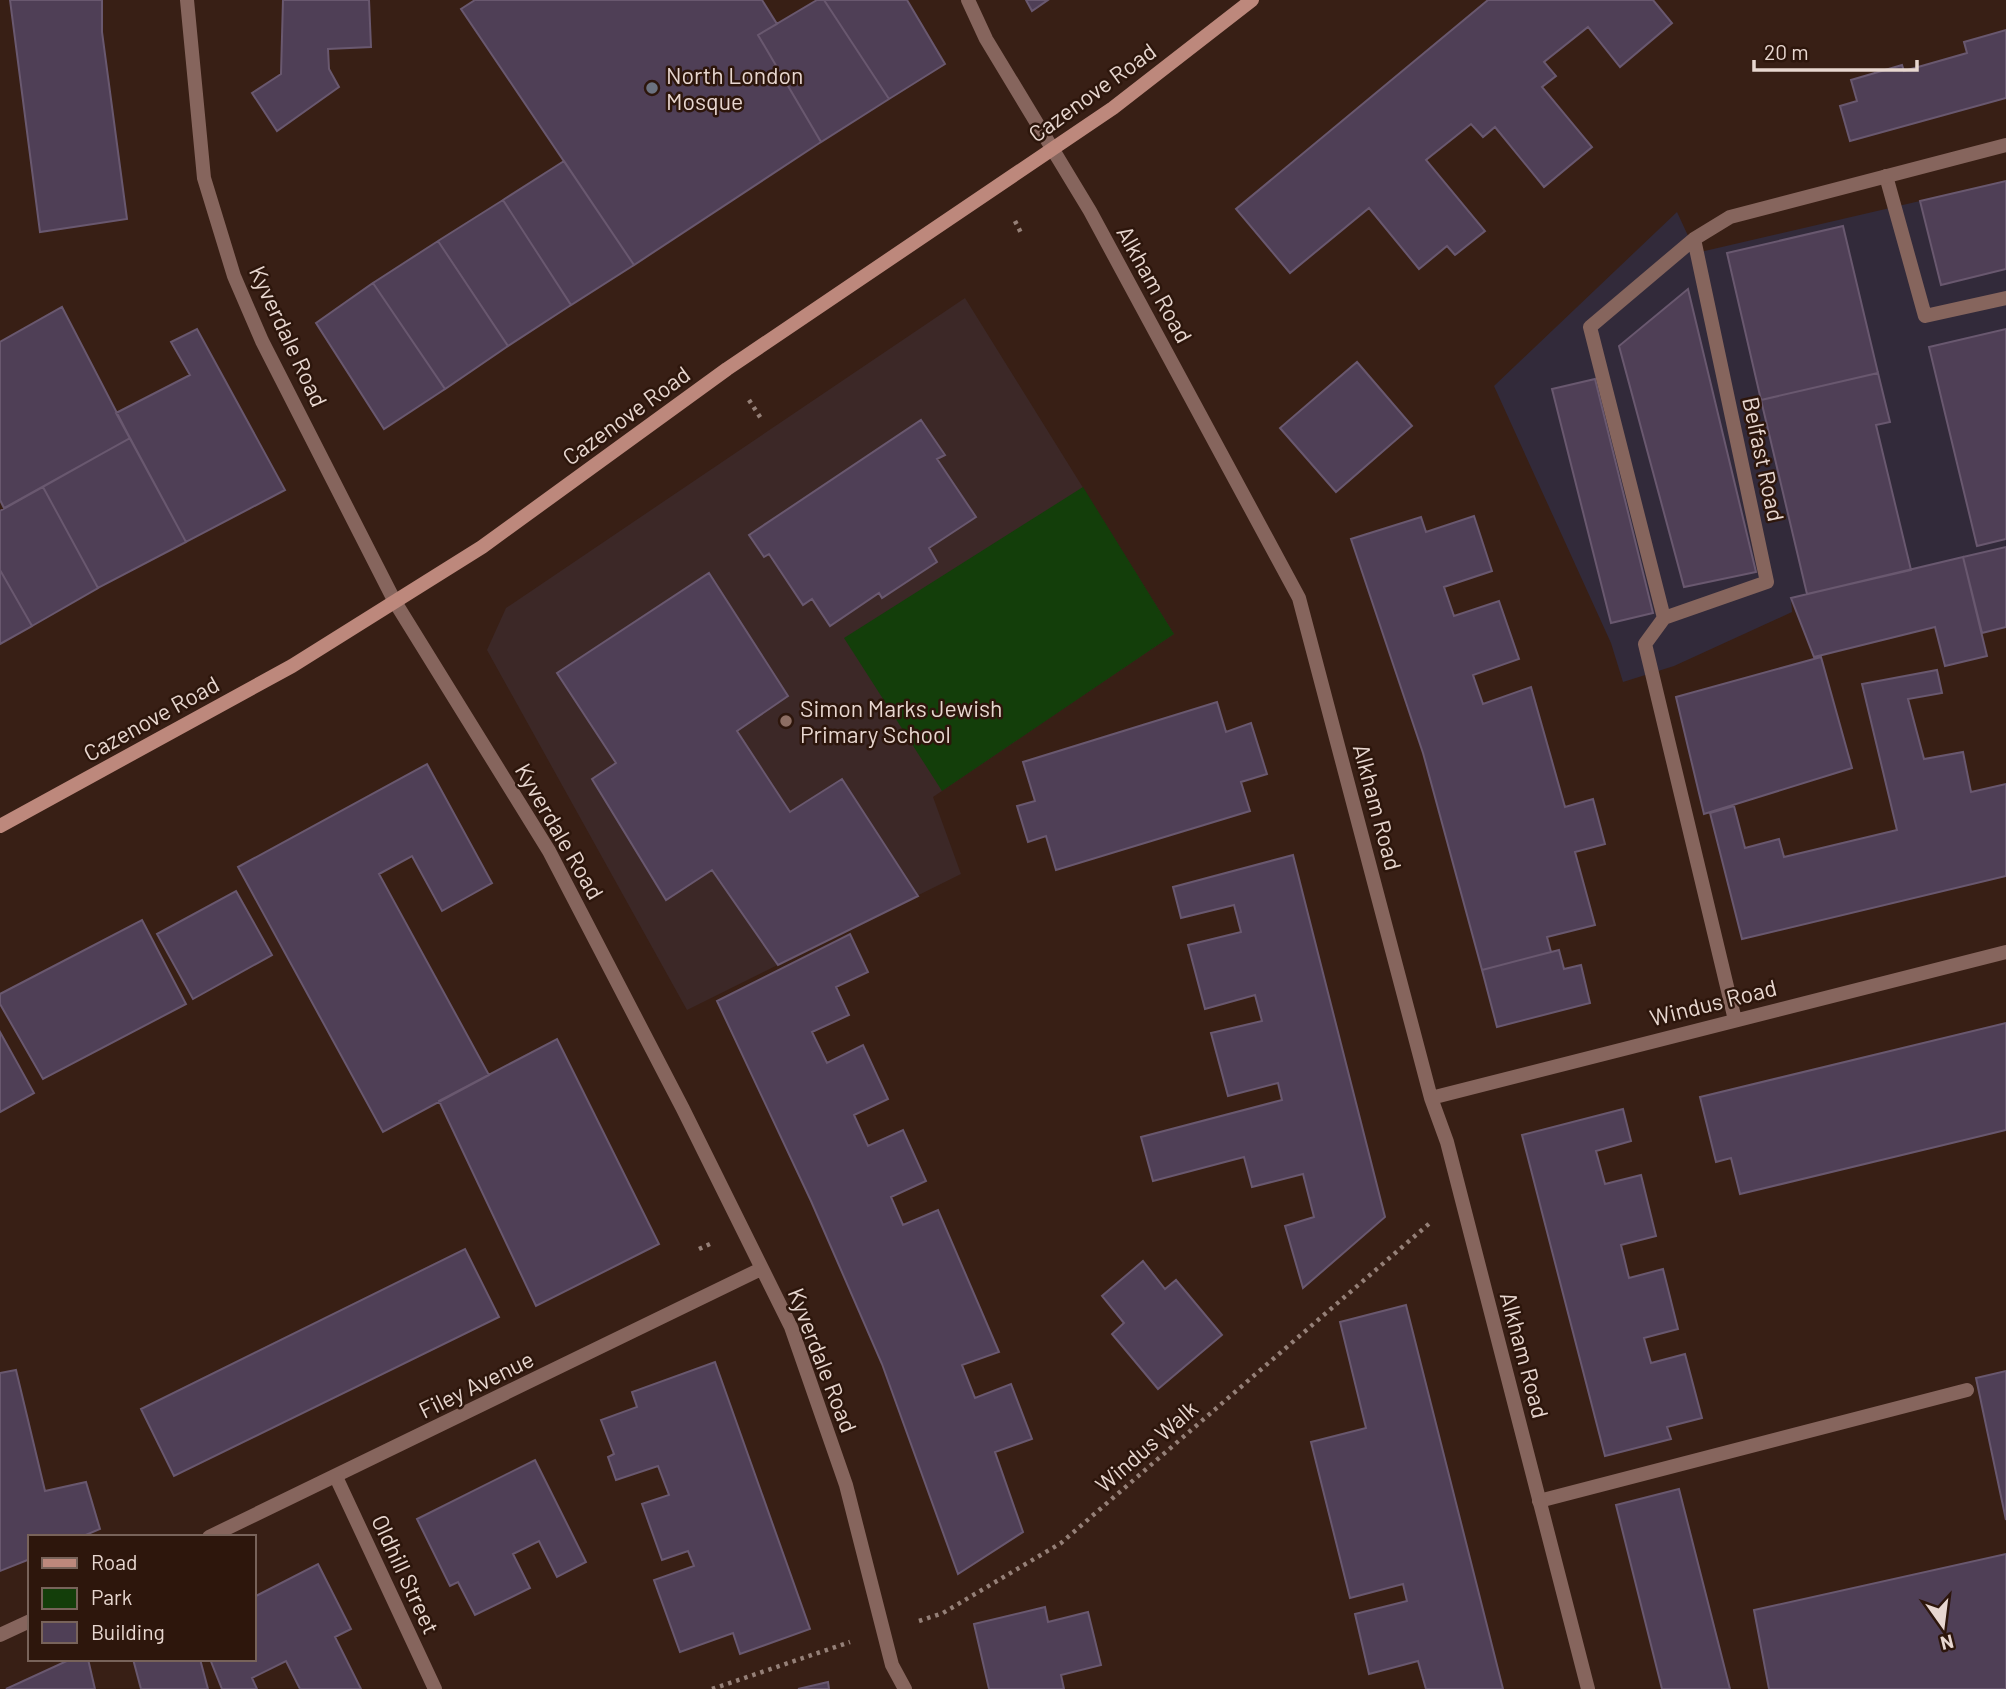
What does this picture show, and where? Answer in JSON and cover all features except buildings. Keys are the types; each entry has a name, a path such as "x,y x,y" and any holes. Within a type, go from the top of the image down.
{"street":[{"name":"Kyverdale Road","path":"187,0 204,178 234,276 262,341 395,602 549,851 683,1109 791,1327 846,1485 892,1665 905,1689"},
{"name":"Alkham Road","path":"968,0 986,38 1055,149 1299,598 1431,1098 1447,1142 1588,1689"},
{"name":"Cazenove Road","path":"0,826 292,666 506,530 727,369 1113,108 1252,0"},
{"path":"1735,1020 1646,644 1664,618 1590,327 1693,239 1730,217 2006,145"},
{"path":"1886,176 1926,316 2006,298"},
{"name":"Belfast Road","path":"1664,618 1767,582 1693,239"},
{"name":"Windus Road","path":"1431,1098 2006,952"},
{"name":"Filey Avenue","path":"213,1535 336,1478 761,1269"},
{"path":"1539,1501 1967,1390"},
{"name":"Oldhill Street","path":"336,1478 435,1689"},
{"path":"0,1635 28,1622"}],"path":[{"path":"1015,221 1021,233"},
{"path":"749,400 762,420"},
{"name":"Windus Walk","path":"912,1623 943,1613 1061,1543 1396,1250"},
{"path":"712,1689 853,1641"}],"shaded area":[{"path":"2006,181 2006,627 1982,633 1963,558 1791,598 1792,612 1674,666 1623,682 1611,643 1494,386 1677,212 1696,253"},
{"name":"Simon Marks Jewish Primary School","path":"965,298 1174,634 933,797 961,874 687,1010 487,650 506,608"}],"green space":[{"path":"1083,487 1174,634 942,791 844,638"}],"place":[{"name":"North London Mosque","path":"652,88"},
{"name":"Simon Marks Jewish Primary School","path":"786,721"}]}
